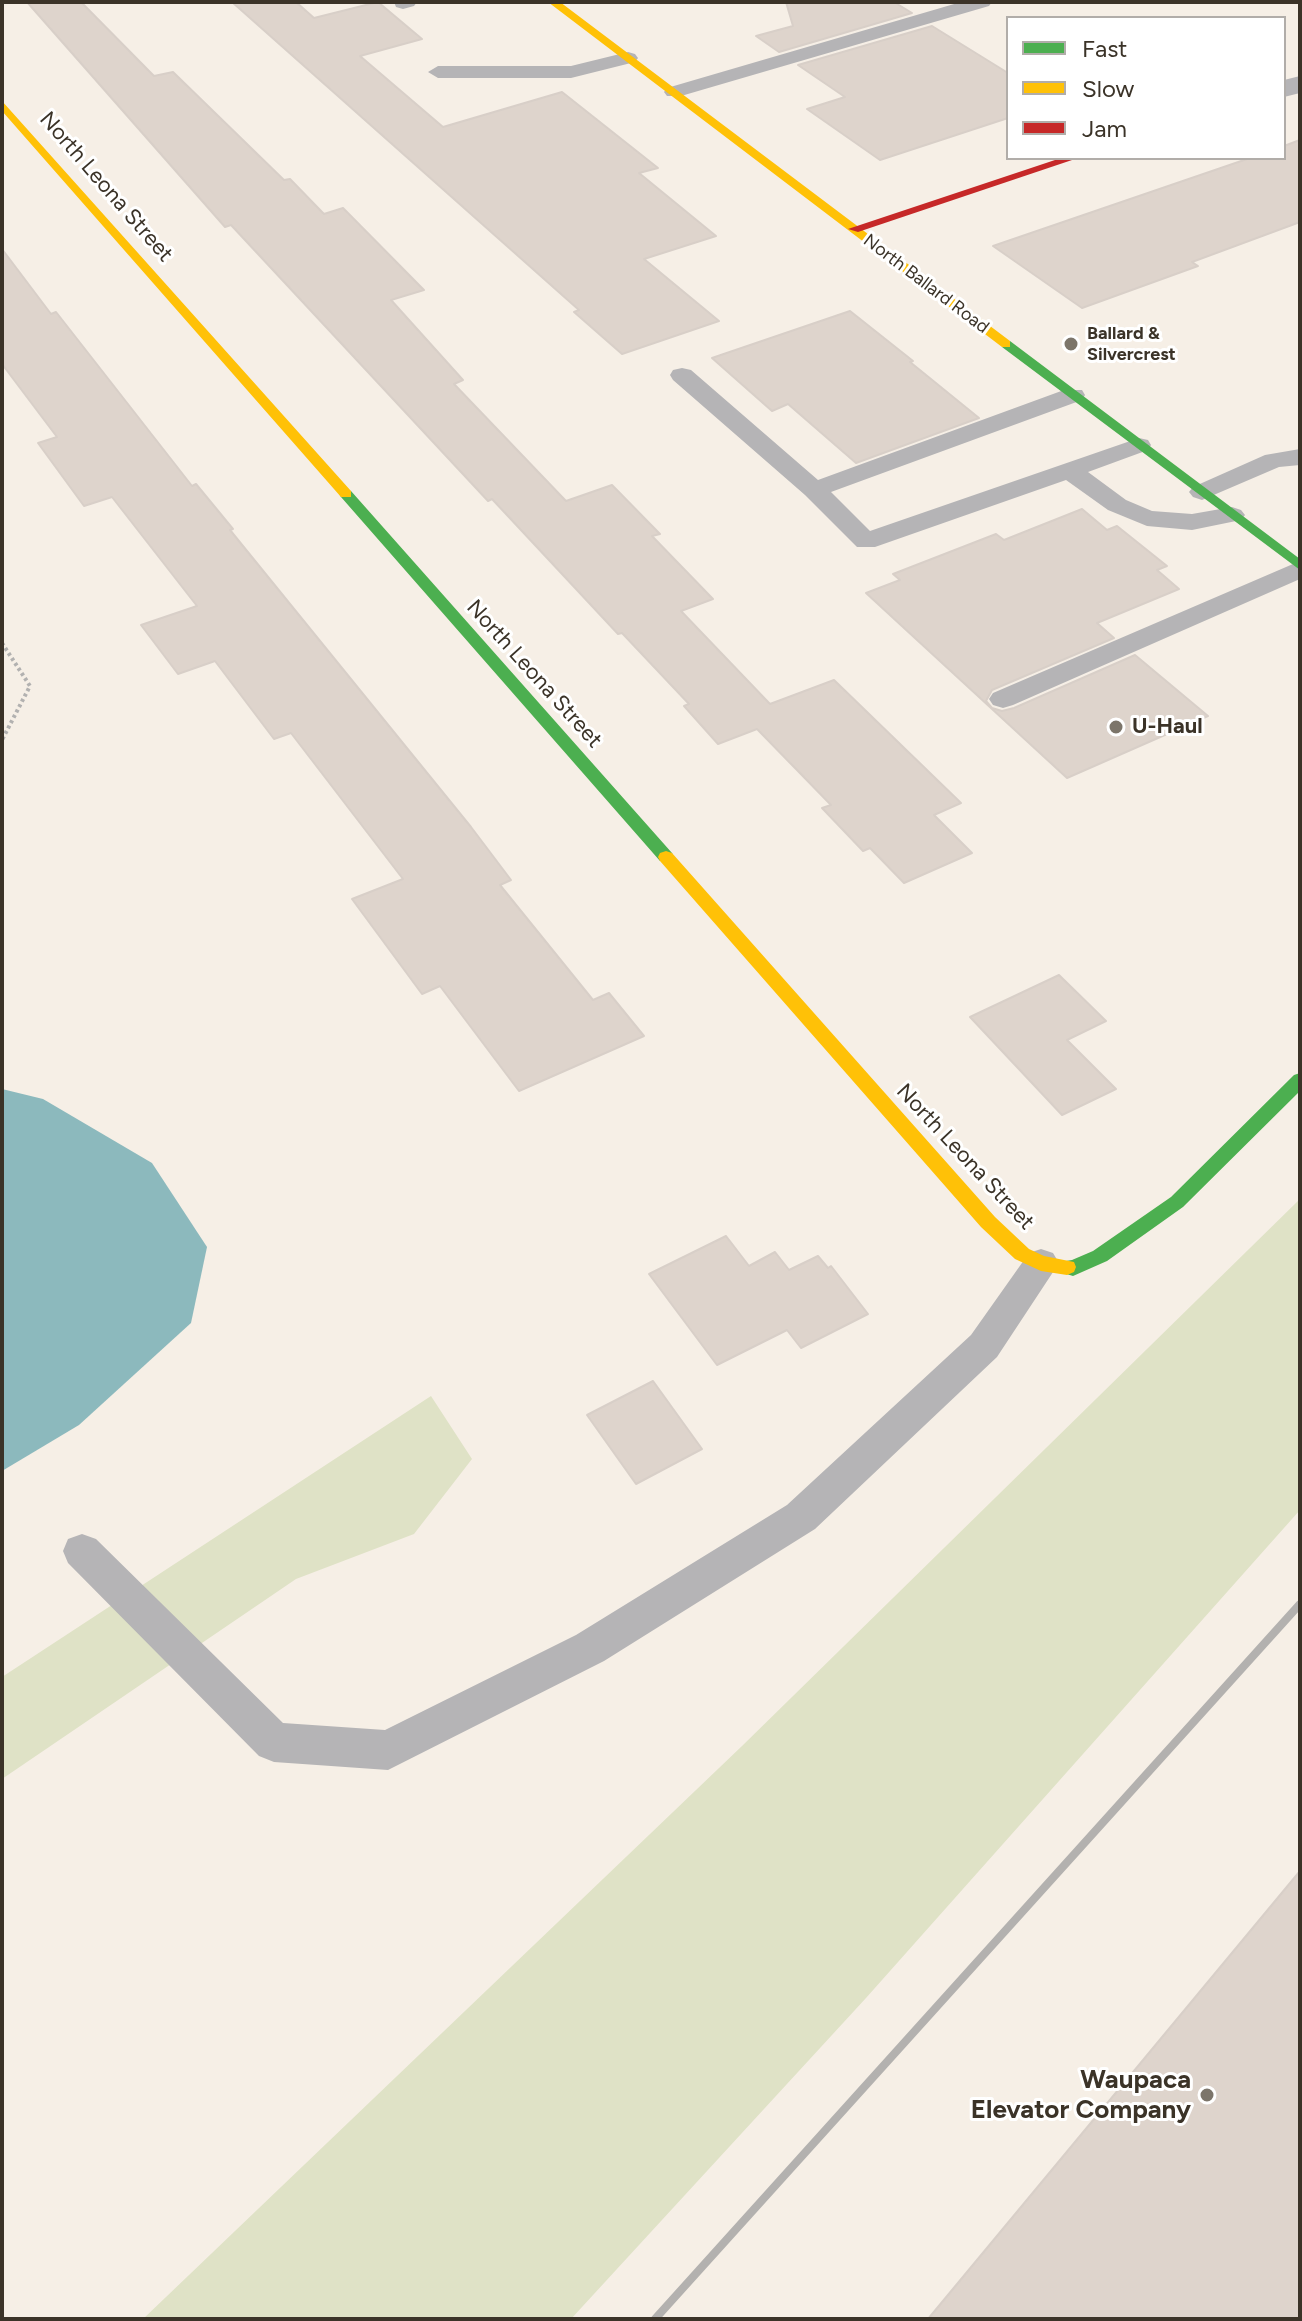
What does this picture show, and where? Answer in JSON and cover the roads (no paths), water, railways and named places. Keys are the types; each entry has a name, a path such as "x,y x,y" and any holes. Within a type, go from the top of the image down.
{"street":[{"name":"North Ballard Road","path":"553,2 1300,568"},
{"name":"North Leona Street","path":"2,104 988,1222 1022,1254 1041,1263"},
{"path":"854,229 1066,160"},
{"path":"1041,1263 1073,1268 1112,1247 1177,1202 1300,1080"}],"lane":[{"path":"674,92 982,2"},
{"path":"438,72 571,72 628,58"},
{"path":"682,375 814,490 866,541 1139,445"},
{"path":"814,490 1073,395"},
{"path":"1202,492 1274,460 1300,457"},
{"path":"1069,470 1117,505 1147,518 1192,522 1232,515"},
{"path":"1003,699 1300,568"},
{"path":"82,1551 274,1742 388,1750 590,1648 801,1517 984,1346 1041,1263"}],"water":[{"path":"2,1089 43,1099 152,1163 207,1247 191,1323 79,1425 2,1471"}],"railway":[{"path":"655,2319 1300,1604"}],"place":[{"name":"Ballard & Silvercrest","path":"1071,344"},
{"name":"U-Haul","path":"1116,727"},
{"name":"Waupaca Elevator Company","path":"1207,2095"}]}
